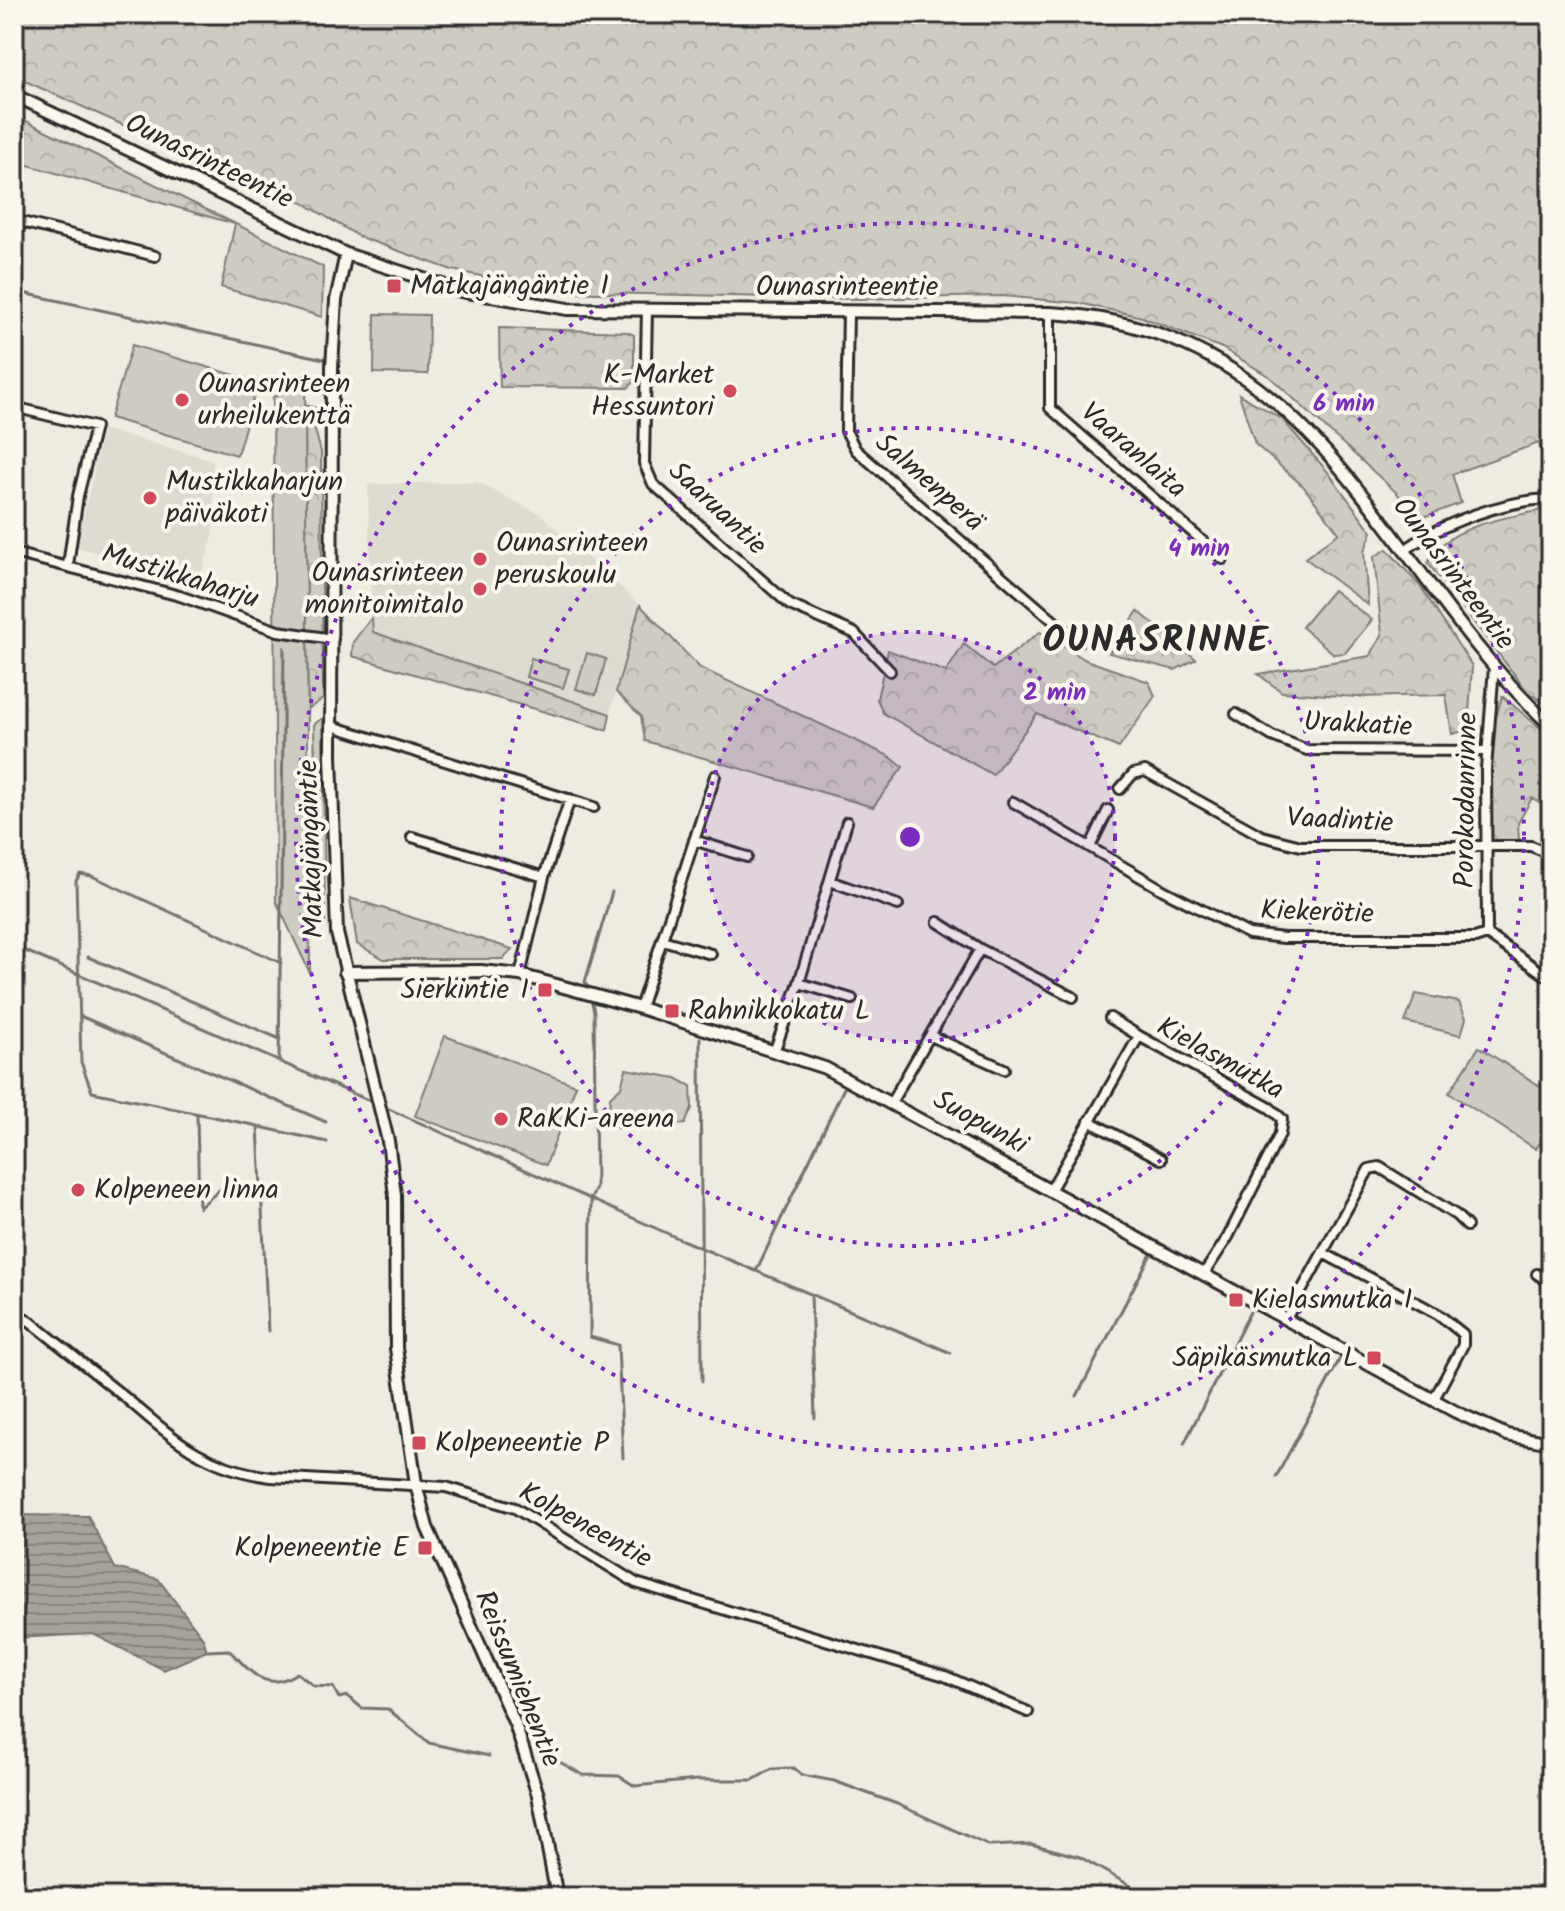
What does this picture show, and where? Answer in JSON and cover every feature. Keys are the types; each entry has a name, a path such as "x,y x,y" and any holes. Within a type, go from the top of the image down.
{"street":[{"name":"Ounasrinteentie","path":"14,95 346,254 431,284 510,302 568,309 1050,313 1104,319 1169,337 1210,356 1256,384 1325,447 1494,667 1551,726"},
{"path":"14,220 155,256"},
{"name":"Matkajängäntie","path":"346,254 336,300 332,367 334,894 345,972 388,1141 395,1195 396,1348 416,1484"},
{"name":"Saaruantie","path":"647,309 644,463 653,484 790,605 854,633 890,671"},
{"name":"Salmenperä","path":"848,311 846,431 856,450 1078,642"},
{"name":"Vaaranlaita","path":"1050,313 1050,408 1223,559"},
{"path":"14,407 95,427 78,496 68,565"},
{"path":"1404,551 1484,512 1519,502 1551,499"},
{"name":"Mustikkaharju","path":"14,553 180,596 278,631 333,639"},
{"name":"Porokodanrinne","path":"1487,934 1487,751 1494,667"},
{"name":"Urakkatie","path":"1236,714 1272,736 1307,750 1487,751"},
{"path":"332,726 594,807"},
{"name":"Vaadintie","path":"1120,789 1133,774 1145,771 1262,836 1301,846 1487,847"},
{"path":"640,1008 715,776"},
{"path":"520,975 544,877 570,799"},
{"name":"Kiekerötie","path":"1013,802 1163,890 1258,937 1475,938 1487,934"},
{"path":"1090,847 1108,810"},
{"path":"774,1052 799,983 847,822"},
{"path":"412,837 544,877"},
{"path":"694,840 747,857"},
{"path":"1487,847 1531,846 1551,854"},
{"path":"830,881 898,905"},
{"path":"938,922 980,949 1073,997"},
{"path":"1487,934 1551,979"},
{"path":"662,940 711,954"},
{"path":"892,1101 980,949"},
{"name":"Suopunki","path":"345,972 481,971 520,975 640,1008 825,1068 892,1101 1434,1399 1507,1435 1550,1442"},
{"path":"799,983 852,999"},
{"path":"1110,1018 1139,1036"},
{"path":"931,1036 1004,1069"},
{"name":"Kielasmutka","path":"1051,1189 1139,1036 1270,1108 1282,1119 1280,1134 1228,1237 1205,1272"},
{"path":"1089,1121 1161,1159"},
{"path":"1287,1317 1364,1175 1373,1167 1456,1215 1467,1226"},
{"path":"1323,1253 1438,1314 1463,1334 1463,1345 1434,1399"},
{"path":"1537,1274 1551,1283"},
{"name":"Kolpeneentie","path":"14,1312 31,1322 177,1442 208,1461 247,1474 271,1477 446,1487 515,1508 636,1583 945,1676 1028,1712"},
{"path":"1550,1442 1551,1509"},
{"name":"Reissumiehentie","path":"416,1484 427,1527 515,1724 538,1795 557,1897"}],"shaded area":[{"name":"Mustikkaharjun päiväkoti","path":"103,429 213,460 213,536 199,581 77,547"},
{"name":"Ounasrinteen peruskoulu","path":"477,482 540,514 640,605 610,714 372,632 368,484"},
{"path":"14,1515 88,1516 115,1568 158,1579 203,1638 207,1651 164,1670 93,1634 14,1638"}],"green space":[{"path":"14,14 1551,14 1551,478 1547,477 1539,443 1452,474 1461,503 1410,522 1398,494 1270,377 1222,348 1142,317 1079,303 1002,296 854,299 557,292 452,270 360,237 300,201 277,194 14,76"},
{"path":"14,115 323,267 322,317 221,287 235,224 14,161"},
{"path":"375,314 429,315 428,374 374,373"},
{"path":"499,328 627,332 634,335 634,382 628,388 500,387"},
{"name":"Ounasrinteen urheilukenttä","path":"132,345 258,382 237,455 110,418"},
{"path":"305,376 310,973 276,901 273,397 290,390 291,377"},
{"path":"1239,394 1282,419 1328,472 1372,532 1364,552 1368,605 1305,558 1339,533 1303,486 1255,444"},
{"path":"305,405 316,408 315,430 321,452 323,699 308,709"},
{"path":"1551,510 1551,708 1528,692 1428,563 1436,550 1462,532 1495,520"},
{"path":"1387,549 1420,586 1472,666 1468,730 1452,734 1446,695 1357,697 1282,692 1258,674 1370,656 1382,635 1374,557"},
{"path":"1333,590 1372,620 1345,653 1334,654 1302,627"},
{"path":"640,605 700,668 889,756 903,767 873,807 645,741 641,716 616,692"},
{"path":"1138,611 1196,659 1175,670 1109,653"},
{"path":"372,617 373,632 610,714 607,730 352,656 353,642"},
{"path":"1040,632 1086,660 1149,682 1155,696 1119,748 1037,714 993,775 883,713 877,699 888,650 946,672 964,644 993,668"},
{"path":"587,653 606,659 596,695 576,689"},
{"path":"531,658 569,669 563,688 526,677"},
{"path":"1502,696 1551,737 1551,809 1532,798 1518,823 1519,840 1491,841 1487,751"},
{"path":"323,718 325,924 318,924 314,724"},
{"path":"350,898 512,949 503,959 384,959 357,944"},
{"path":"1416,994 1459,1002 1466,1018 1461,1035 1405,1022"},
{"path":"445,1036 576,1085 546,1165 415,1116"},
{"path":"1479,1047 1551,1093 1551,1126 1536,1149 1449,1093"},
{"path":"626,1069 676,1078 691,1086 692,1108 685,1124 609,1111 610,1097 621,1087"}],"waterway":[{"path":"14,291 324,359"},
{"path":"279,1062 284,648"},
{"path":"268,1331 258,1126 92,1092 81,1062 76,881 80,874 92,876 281,963"},
{"path":"589,991 585,982 612,892"},
{"path":"14,946 377,1104"},
{"path":"88,957 280,1039"},
{"path":"591,998 594,1012 596,1188 591,1199 590,1337 618,1345 623,1458"},
{"path":"80,1016 326,1122"},
{"path":"700,1038 702,1381"},
{"path":"757,1269 845,1086"},
{"path":"389,1109 682,1240 951,1353"},
{"path":"197,1114 199,1208 225,1185"},
{"path":"260,1127 327,1142"},
{"path":"1077,1396 1151,1254"},
{"path":"811,1294 815,1418"},
{"path":"1184,1444 1250,1312"},
{"path":"1276,1477 1341,1357"},
{"path":"207,1651 229,1650 251,1672 267,1680 286,1679 297,1673 314,1686 333,1687 339,1698 347,1696 362,1708 388,1709 429,1743 489,1756"},
{"path":"539,1743 556,1760 583,1775 619,1776 635,1786 697,1780 753,1780 772,1769 794,1768 802,1775 834,1781 897,1804 989,1846 1031,1844 1080,1857 1150,1897"}],"place":[{"name":"Matkajängäntie I","path":"394,286"},
{"name":"K-Market Hessuntori","path":"730,391"},
{"name":"Ounasrinteen urheilukenttä","path":"182,400"},
{"name":"Mustikkaharjun päiväkoti","path":"150,498"},
{"name":"Ounasrinteen peruskoulu","path":"480,559"},
{"name":"Ounasrinteen monitoimitalo","path":"480,589"},
{"name":"Sierkintie I","path":"545,990"},
{"name":"Rahnikkokatu L","path":"672,1011"},
{"name":"RaKKi-areena","path":"501,1119"},
{"name":"Kolpeneen linna","path":"78,1190"},
{"name":"Kielasmutka I","path":"1236,1300"},
{"name":"Säpikäsmutka L","path":"1374,1358"},
{"name":"Kolpeneentie P","path":"419,1443"},
{"name":"Kolpeneentie E","path":"425,1548"}],"district":[{"name":"OUNASRINNE","path":"1156,641"}]}
